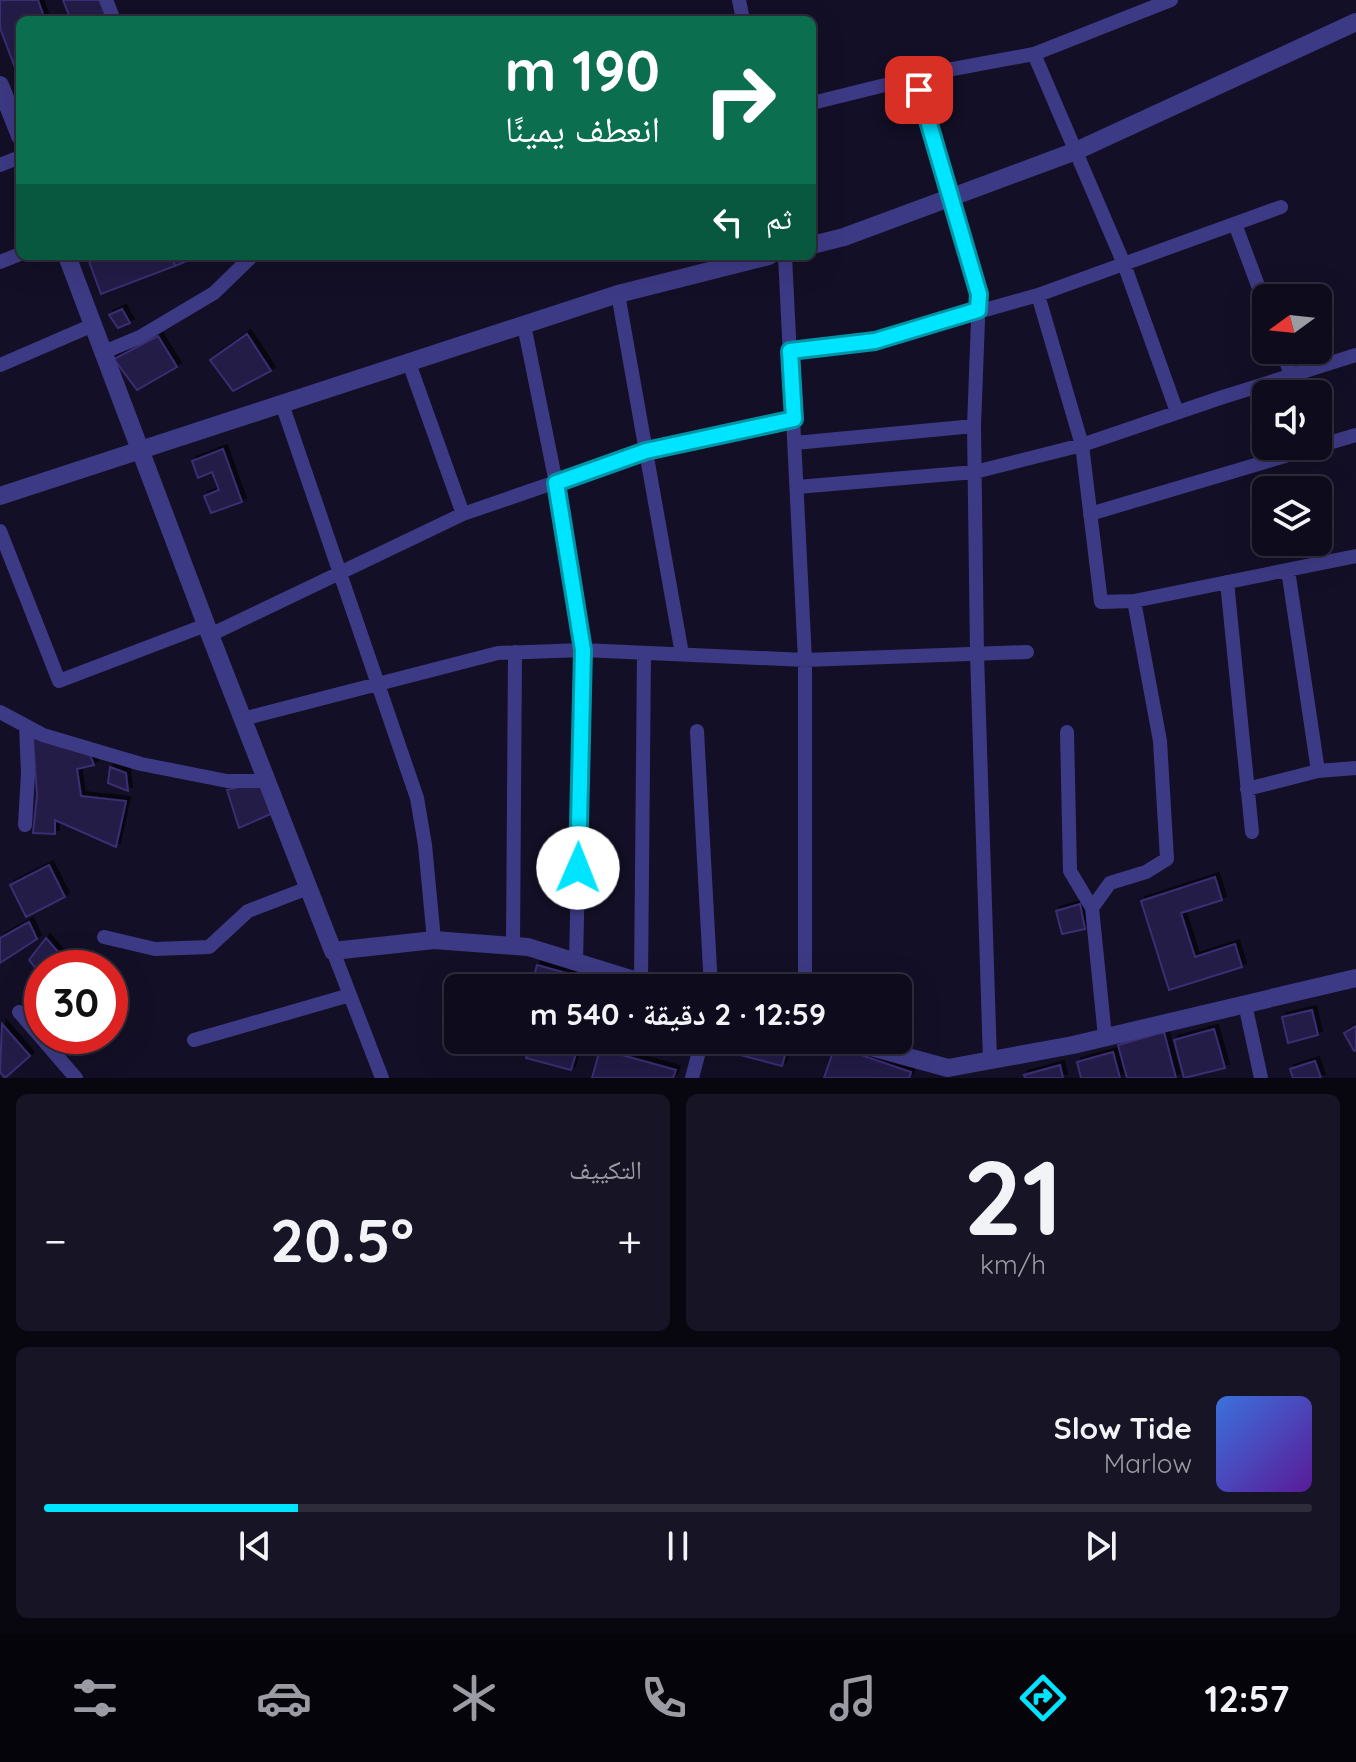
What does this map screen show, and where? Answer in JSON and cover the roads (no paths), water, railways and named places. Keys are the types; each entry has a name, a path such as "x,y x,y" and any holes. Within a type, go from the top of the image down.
{"street":[{"path":"816,102 942,71 1034,54 1171,0"},
{"path":"816,244 844,237 1076,151 1356,22"},
{"path":"1034,54 1124,264 1177,412"},
{"path":"0,85 16,126"},
{"path":"919,90 979,294 974,426 977,654 990,1060"},
{"path":"790,351 875,341 1038,295 1281,207"},
{"path":"1235,224 1257,284"},
{"path":"69,260 380,1078"},
{"path":"104,352 140,337 214,293 248,260"},
{"path":"0,496 618,294 753,260"},
{"path":"785,260 805,660 805,974"},
{"path":"618,294 682,654"},
{"path":"1038,295 1082,445 1101,602 1134,601 1356,556"},
{"path":"0,365 93,325"},
{"path":"524,325 556,483 583,650 576,962"},
{"path":"797,487 975,472 1082,445 1356,355"},
{"path":"409,363 463,514"},
{"path":"1287,364 1291,375"},
{"path":"282,404 417,798 434,940"},
{"path":"0,531 59,681 208,630 340,573 463,514 646,451 794,419"},
{"path":"795,443 974,426"},
{"path":"1090,514 1356,435"},
{"path":"1288,570 1318,771"},
{"path":"1227,582 1252,832"},
{"path":"1092,908 1110,883 1146,872 1167,859 1160,741 1134,601"},
{"path":"242,719 498,653 583,650 805,660 1027,652"},
{"path":"513,946 515,652"},
{"path":"641,974 644,653"},
{"path":"0,712 43,735 141,764 227,781 267,781"},
{"path":"25,825 28,773 26,726"},
{"path":"697,731 710,974"},
{"path":"1067,732 1070,871 1092,908 1105,1037"},
{"path":"1247,789 1318,771 1356,768"},
{"path":"104,937 155,949 209,947 248,911 308,888"},
{"path":"333,951 434,940 528,947 615,974"},
{"path":"896,1054 948,1068 1105,1037 1356,978"},
{"path":"194,1040 350,995"},
{"path":"1245,1004 1261,1078"},
{"path":"19,1012 76,1078"},
{"path":"692,1078 698,1054"}]}
